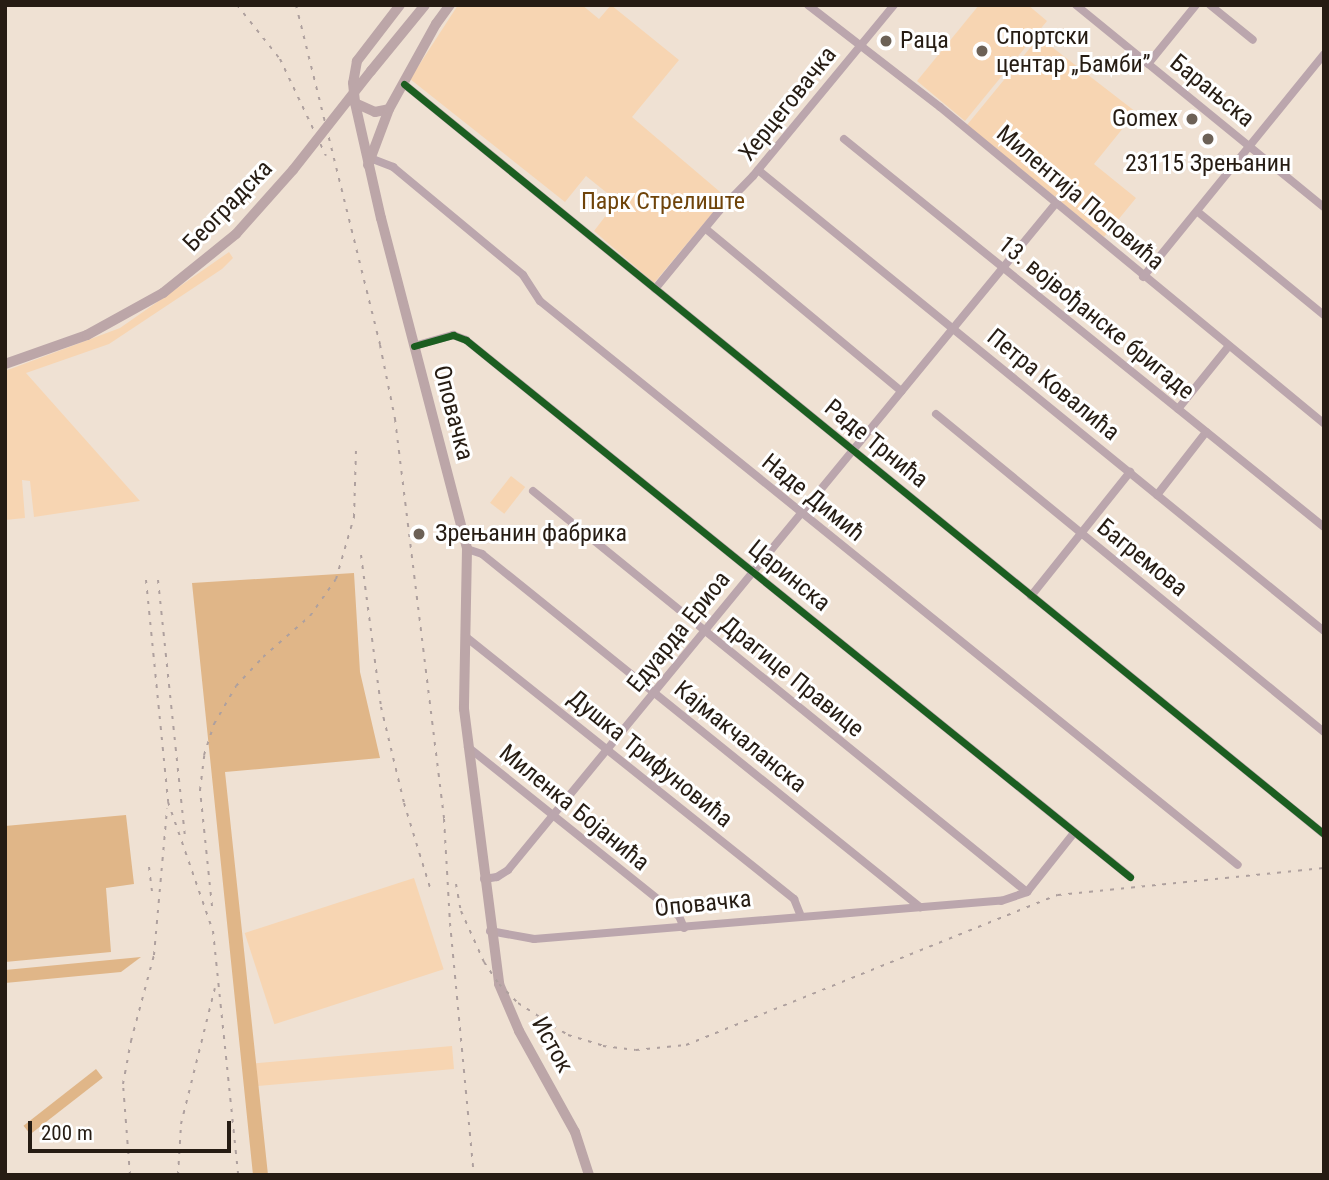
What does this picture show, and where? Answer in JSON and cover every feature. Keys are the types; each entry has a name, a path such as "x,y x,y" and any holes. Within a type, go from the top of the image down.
{"main road":[{"name":"Оповачка","path":"400,5 357,61 353,83 355,103 414,346 467,549 464,709 468,747"},
{"name":"Београдска","path":"5,364 88,335 163,293 229,241 293,170 425,5"},
{"path":"369,161 389,109 436,24 450,5"},
{"path":"355,103 374,112 389,109"},
{"name":"Исток","path":"468,747 490,931 503,997 575,1132 589,1175"}],"street":[{"name":"Милентија Поповића","path":"808,5 900,75 1324,424"},
{"name":"Херцеговачка","path":"655,289 758,170 894,5"},
{"name":"Барањска","path":"1076,5 1324,207"},
{"path":"1148,64 1196,5"},
{"path":"1210,5 1253,40"},
{"path":"1143,277 1324,54"},
{"name":"Раде Трнића","path":"404,84 1324,834"},
{"name":"13. војвођанске бригаде","path":"844,139 1324,527"},
{"name":"Наде Димић","path":"369,161 393,167 523,275 540,301 1238,865"},
{"name":"Петра Ковалића","path":"758,170 1324,631"},
{"name":"Едуарда Ериоа","path":"484,879 497,877 508,870 1056,203"},
{"path":"1198,212 1324,315"},
{"path":"706,229 901,391"},
{"name":"Царинска","path":"414,346 453,335 466,340 1130,877"},
{"path":"1178,409 1228,347"},
{"name":"Багремова","path":"936,414 1324,732"},
{"path":"1157,495 1206,432"},
{"path":"1031,596 1130,472"},
{"name":"Драгице Правице","path":"533,491 1027,892"},
{"name":"Кајмакчаланска","path":"467,549 482,554 920,907"},
{"name":"Душка Трифуновића","path":"466,637 794,899 802,916"},
{"name":"Миленка Бојанића","path":"468,747 679,916 684,928"},
{"path":"1027,892 1074,833"},
{"name":"Оповачка","path":"490,931 534,939 1001,901 1027,892"}],"green space":[{"name":"Парк Стрелиште","path":"458,5 582,5 599,19 611,5 679,60 632,117 726,197 654,283 594,231 617,201 586,176 565,202 410,79"},
{"name":"Спортски центар „Бамби”","path":"979,5 1028,5 1047,21 965,121 917,81"},
{"path":"1039,37 1136,112 1094,164 1136,198 1104,237 967,125"},
{"path":"229,252 233,258 222,269 109,344 26,373 140,501 34,517 30,481 22,480 25,518 5,520 5,371 120,328"},
{"path":"511,476 525,487 504,514 490,503"},
{"path":"414,878 444,969 274,1024 245,933"},
{"path":"452,1046 454,1069 258,1086 256,1063"}],"shaded area":[{"path":"354,573 360,672 380,758 225,772 268,1175 253,1175 192,583"},
{"path":"126,815 134,884 106,888 111,952 5,962 5,826"},
{"path":"141,957 121,972 5,983 5,970"},
{"path":"96,1069 103,1078 30,1134 24,1126"}],"railway":[{"path":"237,5 280,59 326,156"},
{"path":"296,5 380,345 395,419 444,819 450,923 474,1175"},
{"path":"212,906 200,790 204,755 214,724 236,686 263,657 310,616 336,579 354,517 356,450"},
{"path":"361,555 381,707 404,803 431,891"},
{"path":"146,580 168,802 213,931 238,1175"},
{"path":"158,580 185,837"},
{"path":"130,1175 123,1084 131,1041 154,955 167,809"},
{"path":"149,867 153,898"},
{"path":"456,884 461,911 484,962 499,984 518,1003 568,1035 603,1046 636,1050 686,1045 1058,895 1324,868"},
{"path":"178,1175 181,1124 215,988"}],"cycle path":[{"path":"404,84 1324,834"},
{"path":"414,346 453,335 466,340 1130,877"}],"place":[{"name":"Раца","path":"886,41"},
{"name":"Спортски центар „Бамби”","path":"982,51"},
{"name":"Gomex","path":"1192,119"},
{"name":"23115 Зрењанин","path":"1208,139"},
{"name":"Зрењанин фабрика","path":"419,534"}]}
